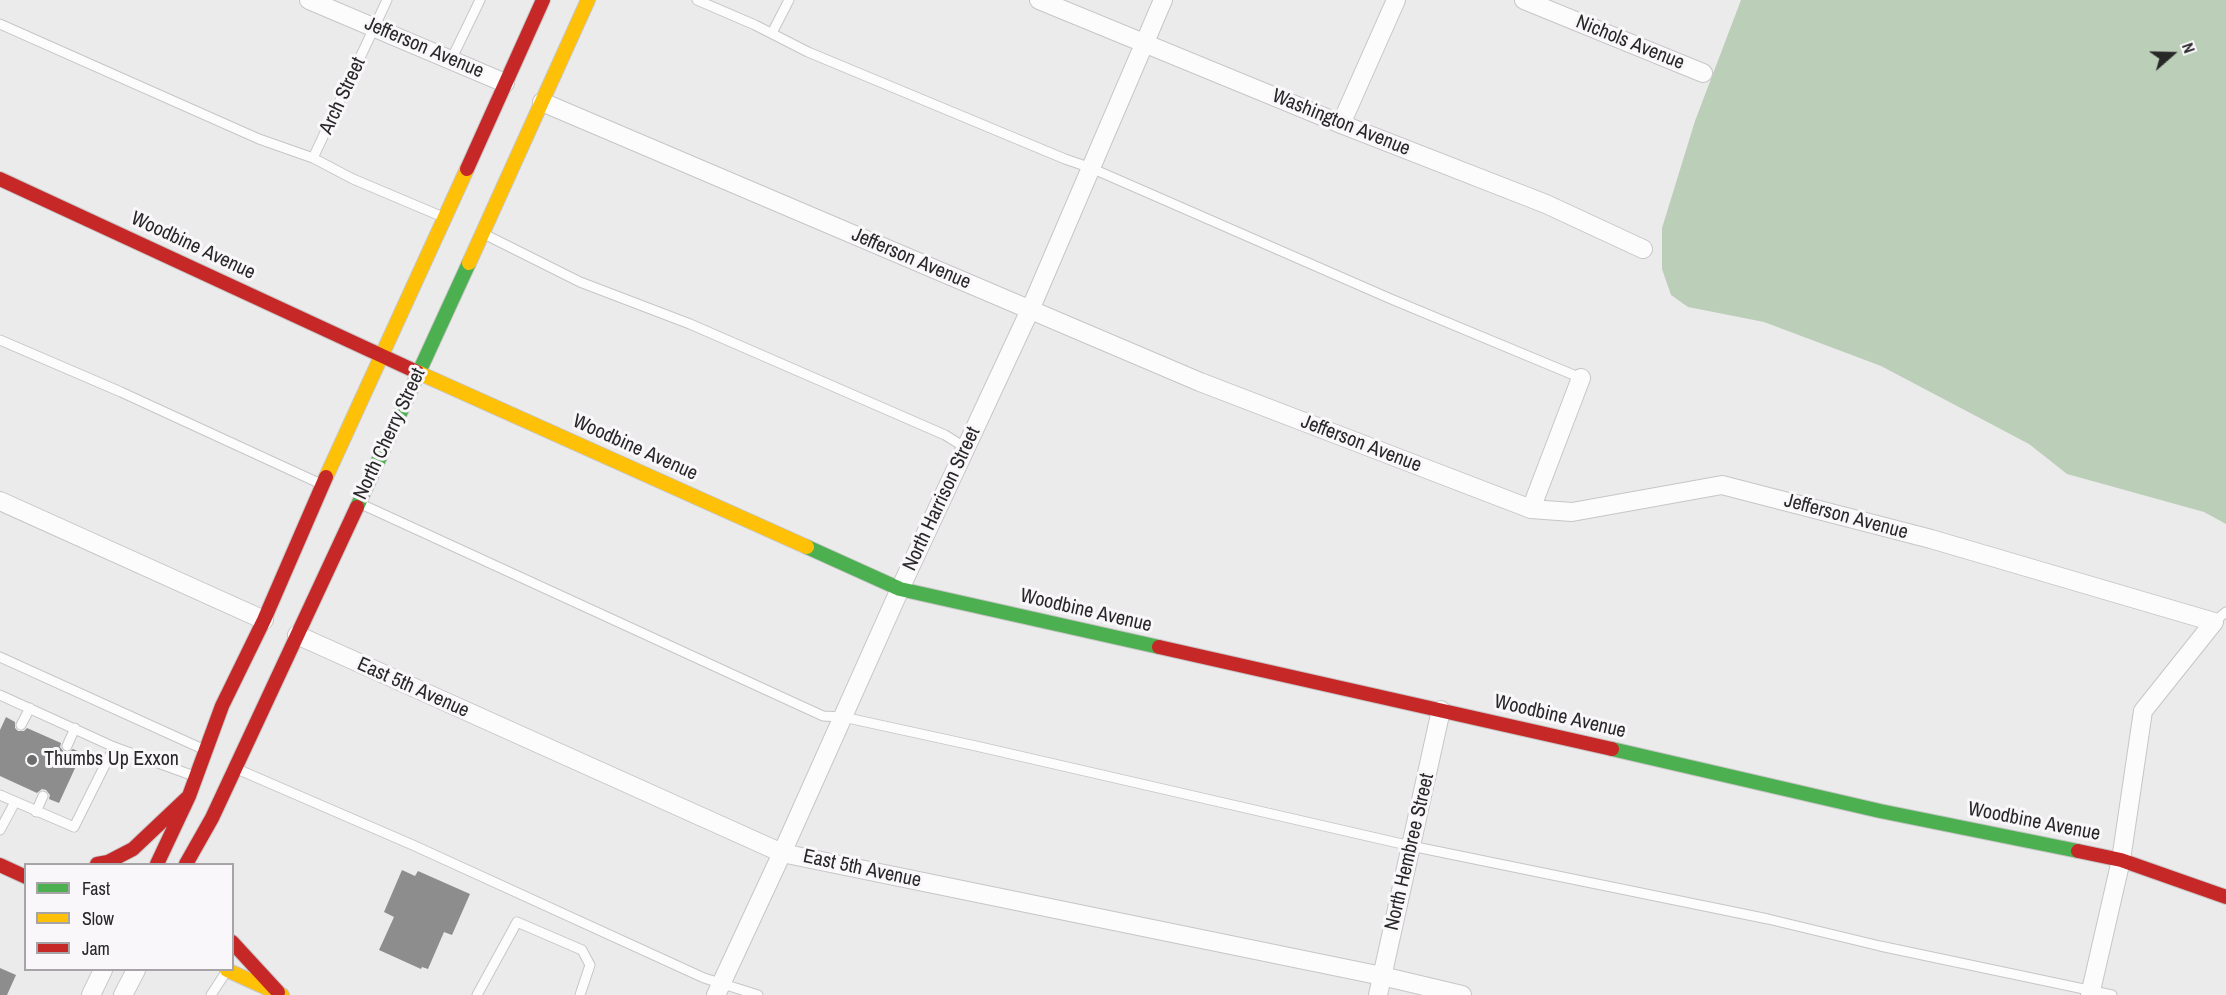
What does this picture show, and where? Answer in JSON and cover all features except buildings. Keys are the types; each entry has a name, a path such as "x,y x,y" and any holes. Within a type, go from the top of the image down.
{"street":[{"name":"Jefferson Avenue","path":"309,0 505,83"},
{"name":"North Cherry Street","path":"157,863 189,796 222,706 264,620 543,0"},
{"name":"North Cherry Street","path":"187,863 212,818 420,372 588,0"},
{"name":"Washington Avenue","path":"1039,0 1341,124 1546,204 1643,249"},
{"name":"North Harrison Street","path":"718,989 1030,310 1163,0"},
{"path":"1341,124 1396,0"},
{"name":"Nichols Avenue","path":"1524,0 1703,73"},
{"name":"Jefferson Avenue","path":"542,102 1200,382 1531,509 1572,512 1722,485 2220,617"},
{"name":"Woodbine Avenue","path":"0,178 383,356 900,590 1441,710 1880,811 2121,860 2226,897"},
{"path":"1531,509 1581,378"},
{"path":"0,501 264,620"},
{"path":"2090,992 2121,860 2143,711 2220,617"},
{"name":"East 5th Avenue","path":"297,635 782,853 1382,976 1462,995"},
{"name":"North Hembree Street","path":"1378,995 1441,710"},
{"path":"102,863 133,849 189,796"},
{"path":"203,863 212,818"},
{"path":"3,866 24,868"},
{"path":"3,866 24,876"},
{"path":"234,944 281,994"},
{"path":"91,995 102,971"},
{"path":"123,995 135,971"},
{"path":"231,971 281,994"}],"lane":[{"name":"Arch Street","path":"313,158 387,0"},
{"path":"451,60 480,0"},
{"path":"697,0 772,33 808,52 1091,168 1391,299 1581,378"},
{"path":"772,33 789,0"},
{"path":"0,24 259,139 313,158 352,179 445,218"},
{"path":"482,233 580,282 690,324 945,435 966,448"},
{"path":"0,340 122,392 323,485"},
{"path":"358,503 823,716 843,717 1411,846 1768,918 1880,946 2112,995"},
{"path":"0,657 206,750"},
{"path":"0,695 114,747 196,777"},
{"path":"21,725 30,708"},
{"path":"67,746 75,728"},
{"path":"0,795 74,827 114,747"},
{"path":"235,768 415,846 704,978 718,989 758,995"},
{"path":"36,812 43,796"},
{"path":"0,830 15,802"},
{"path":"477,995 517,922 582,950 590,965 580,995"},
{"path":"211,995 226,971"}],"green space":[{"path":"1741,0 2226,0 2226,524 2204,512 2067,474 2029,444 1881,366 1764,322 1688,307 1671,295 1662,269 1662,228 1695,121"}],"traffic: fast":[{"path":"357,507 469,263"},
{"path":"807,547 900,589 1159,647"},
{"path":"1612,749 1880,811 2078,851"}],"traffic: slow":[{"path":"469,263 588,0"},
{"path":"326,477 467,169"},
{"path":"417,372 807,547"},
{"path":"229,971 282,995"}],"traffic: jam":[{"path":"467,169 543,0"},
{"path":"0,179 417,372"},
{"path":"157,863 189,796 222,706 264,620 326,477"},
{"path":"187,863 212,818 357,507"},
{"path":"1159,647 1612,749"},
{"path":"102,863 133,849 189,796"},
{"path":"2078,851 2121,860 2226,897"},
{"path":"0,865 24,876"},
{"path":"234,944 278,992"}],"place":[{"name":"Thumbs Up Exxon","path":"32,760"}]}
